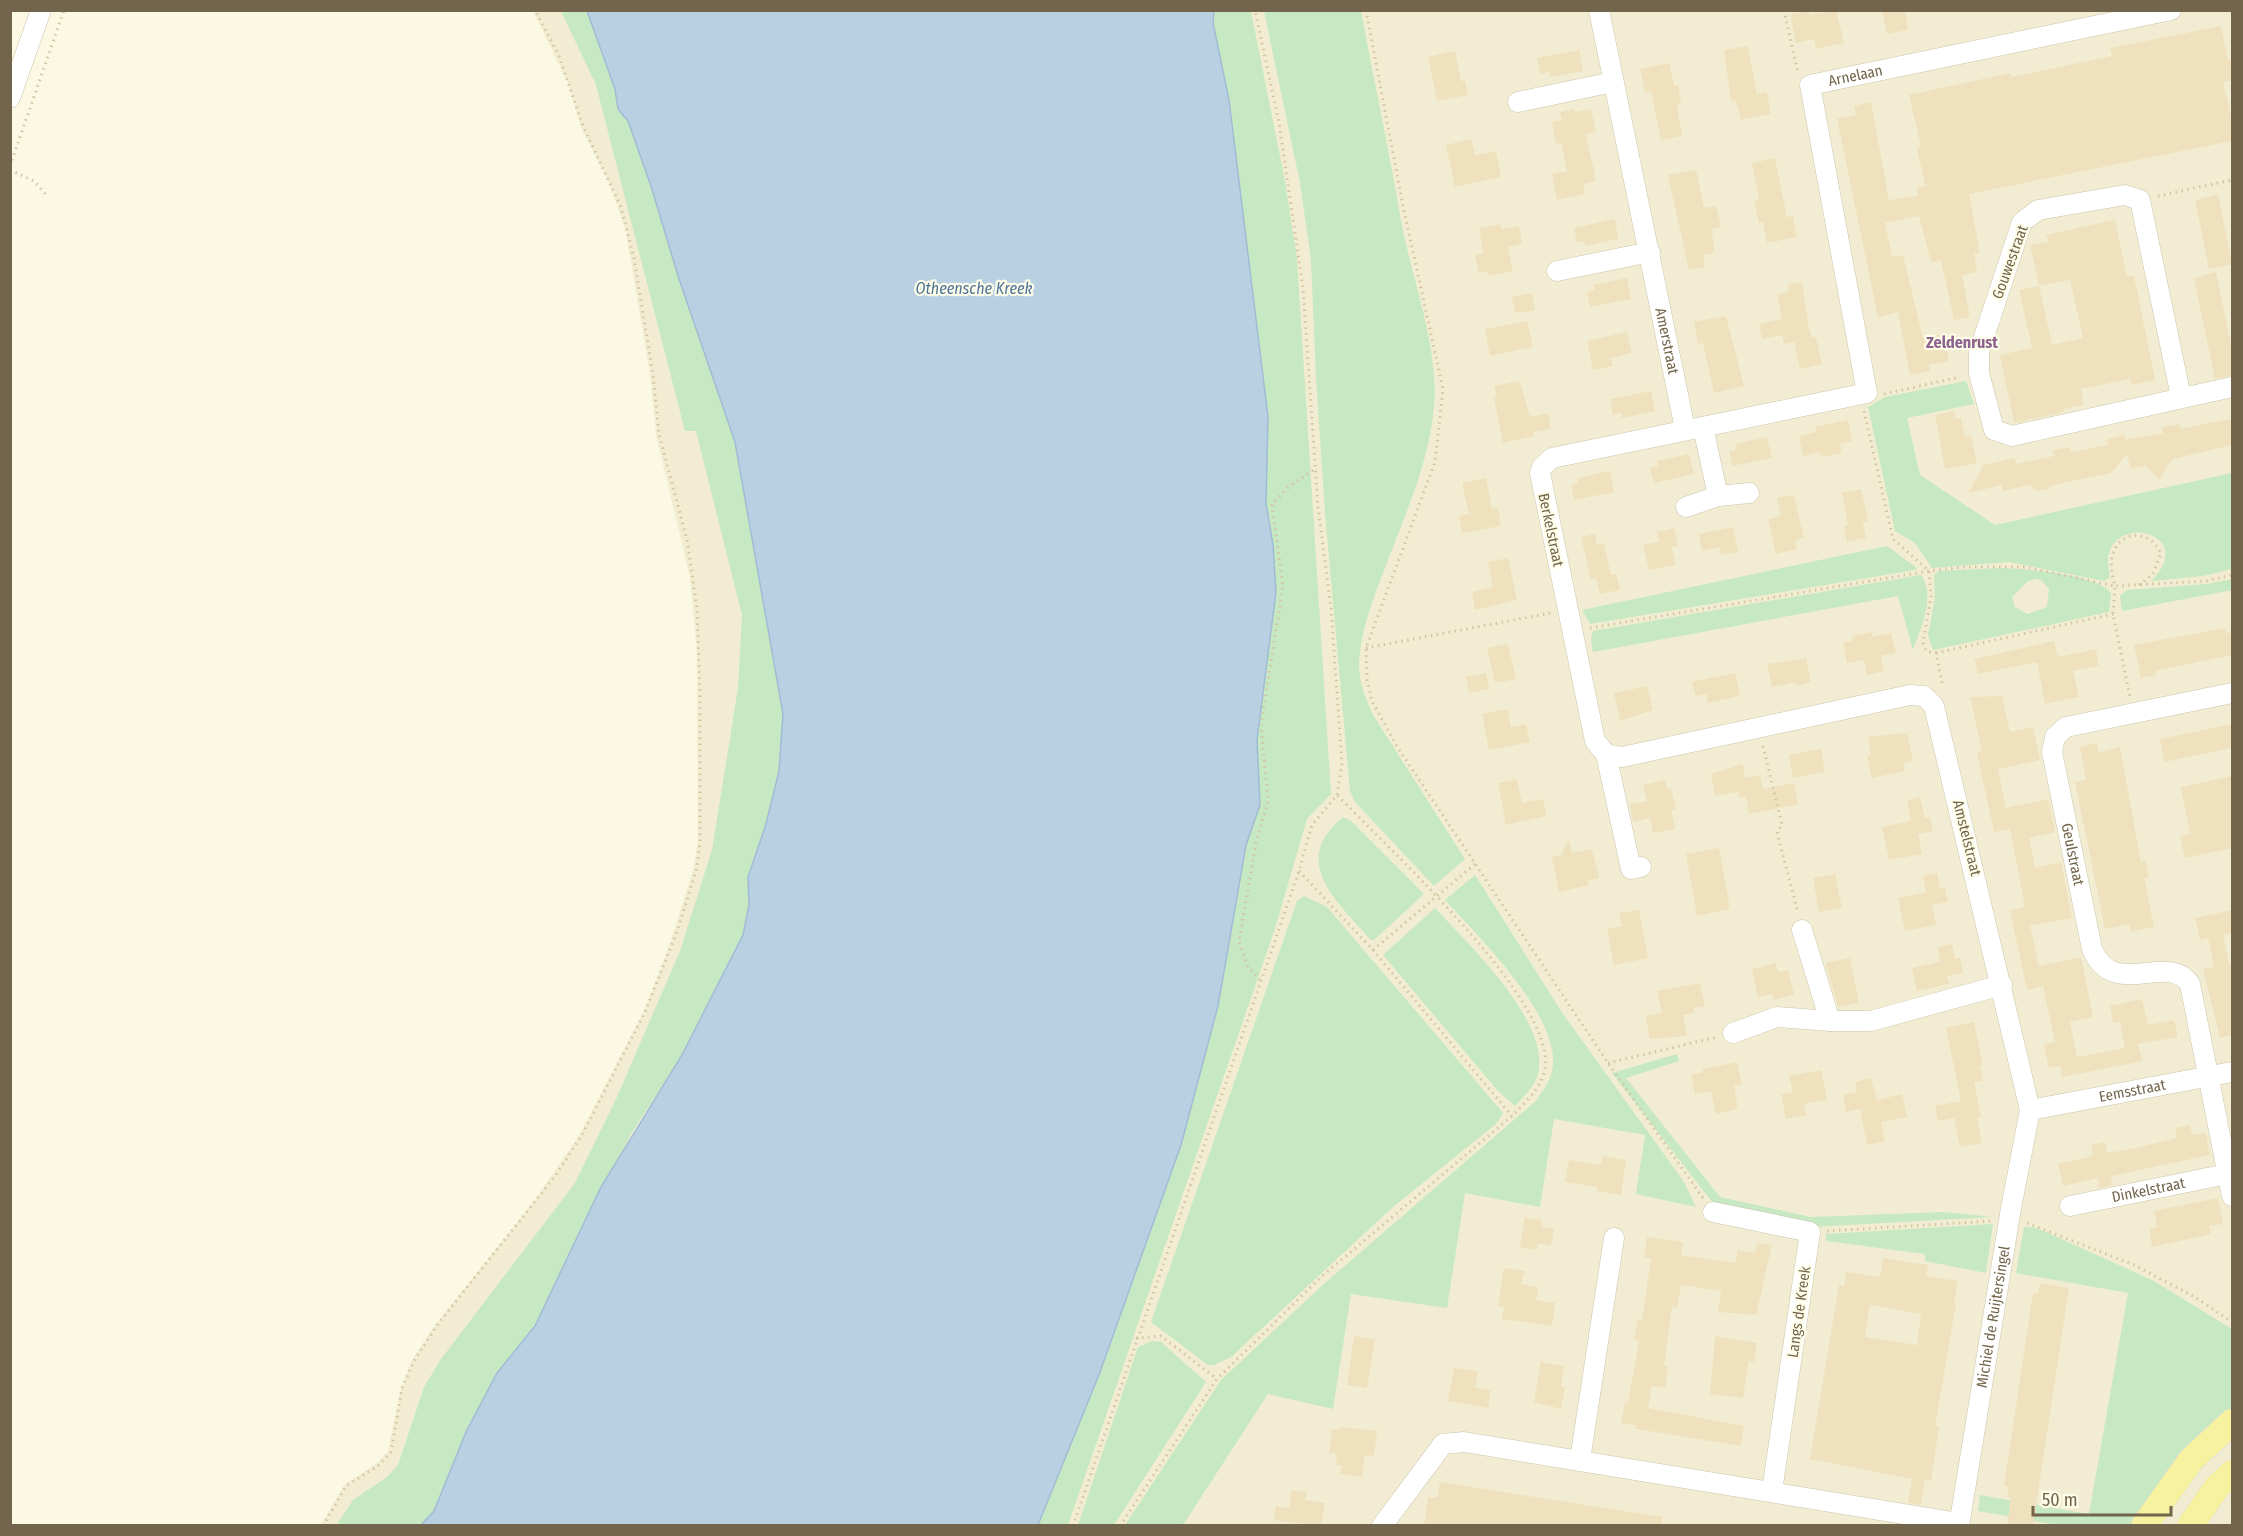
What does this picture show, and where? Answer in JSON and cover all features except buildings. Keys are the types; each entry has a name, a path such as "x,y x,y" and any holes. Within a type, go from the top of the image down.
{"main road":[{"path":"2144,1526 2191,1460 2232,1422"},
{"path":"2190,1526 2217,1487 2232,1473"}],"street":[{"path":"10,98 41,10"},
{"name":"Amerstraat","path":"1599,10 1650,252 1694,428"},
{"name":"Arnelaan","path":"1864,394 1810,85 2084,19 2171,10"},
{"path":"1518,102 1613,82"},
{"name":"Gouwestraat","path":"2140,200 2125,195 2038,210 2022,222 1979,352 1979,373 1994,430 2012,436 2232,387"},
{"path":"2140,200 2181,397"},
{"path":"1557,271 1650,252"},
{"name":"Berkelstraat","path":"1641,867 1631,869 1606,754 1595,741 1540,480 1542,467 1552,458 1864,394"},
{"path":"1694,428 1718,496"},
{"path":"1686,507 1718,496 1749,494"},
{"name":"Geulstraat","path":"2209,1077 2192,990 2187,979 2175,973 2113,973 2105,970 2096,957 2052,752 2055,737 2066,727 2232,693"},
{"path":"1606,754 1622,757 1910,694 1924,696"},
{"name":"Amstelstraat","path":"1924,696 1930,700 1936,712 2030,1110"},
{"path":"1802,930 1830,1021"},
{"path":"1733,1033 1777,1017 1871,1021 2002,985"},
{"name":"Eemsstraat","path":"2030,1110 2232,1072"},
{"path":"2209,1077 2230,1173 2232,1196"},
{"name":"Michiel de Ruijtersingel","path":"1959,1524 2030,1110"},
{"name":"Dinkelstraat","path":"2070,1206 2230,1173"},
{"path":"1713,1212 1810,1232"},
{"name":"Langs de Kreek","path":"1773,1491 1810,1232"},
{"path":"1580,1460 1614,1238"},
{"path":"1382,1526 1443,1444 1464,1442 1773,1491 1959,1524"}],"path":[{"path":"48,197 34,181 10,168 64,10"},
{"path":"323,1526 346,1486 378,1466 391,1452 402,1388 414,1361 438,1324 556,1175 582,1136 645,1012 675,937 697,867 700,841 700,695 697,609 687,540 659,435 653,375 634,258 617,198 583,126 559,56 535,10"},
{"path":"1073,1526 1299,871 1312,825 1337,795 1342,763 1303,288 1280,123 1255,10"},
{"path":"1366,10 1403,206 1443,389 1435,462 1365,648 1372,701 1396,745 1475,864 1608,1063 1713,1212"},
{"path":"1784,10 1798,72 1810,85"},
{"path":"2140,200 2232,180"},
{"path":"1979,373 1881,394 1864,394 1893,539 1929,571 1931,597 1923,643 1926,651 1936,653 2113,614"},
{"path":"1261,981 1248,968 1239,942 1256,842 1268,801 1261,725 1283,586 1272,505 1286,489 1316,468"},
{"path":"2133,713 2113,614 2115,586 2111,571 2113,555 2120,542 2130,537 2145,535 2155,542 2161,553 2153,574 2139,585"},
{"path":"1572,631 1929,571 2016,566 2115,586 2206,581 2232,574"},
{"path":"1365,648 1568,610"},
{"path":"1924,696 1944,692 1936,653"},
{"path":"1759,726 1782,825 1777,832 1802,930"},
{"path":"1120,1526 1217,1378 1321,1277 1512,1116 1538,1088 1544,1071 1546,1055 1532,1013 1500,969 1337,795"},
{"path":"1373,950 1475,864"},
{"path":"1299,871 1373,950 1512,1116"},
{"path":"1608,1063 1733,1033"},
{"path":"1810,1232 2010,1220 2037,1225 2079,1245 2134,1265 2195,1297 2232,1322"},
{"path":"1136,1338 1161,1336 1217,1378"}],"shaded area":[{"path":"533,11 2232,11 2232,1525 320,1526 345,1484 376,1464 388,1451 401,1388 412,1360 435,1325 534,1201 580,1134 644,1011 667,952 694,867 698,840 697,653 690,578 656,435 650,374 625,228 608,181 581,127 567,81"}],"green space":[{"path":"561,11 587,11 615,89 618,109 628,121 651,186 679,279 735,442 783,714 779,771 766,824 748,877 749,905 743,935 682,1055 631,1134 535,1326 497,1373 434,1511 421,1525 336,1526 353,1500 387,1477 398,1465 424,1387 441,1359 575,1183 617,1097 680,951 712,850 738,688 742,615 696,431 685,431 596,85"},
{"path":"1214,11 1251,11 1285,181 1297,259 1331,794 1307,819 1274,932 1068,1525 1038,1526 1100,1372 1181,1145 1218,1006 1246,845 1260,805 1257,740 1266,668 1273,545 1266,503 1268,417 1229,100 1213,23"},
{"path":"1264,11 1361,11 1401,220 1430,343 1435,392 1430,437 1412,497 1370,609 1363,633 1359,668 1364,692 1373,715 1465,859 1434,886 1355,802 1350,791 1325,513 1311,260 1300,183"},
{"path":"1966,381 1974,404 1907,418 1920,475 1995,525 2232,473 2232,569 2203,576 2151,581 2163,565 2165,551 2160,541 2150,535 2137,533 2124,536 2114,544 2108,558 2110,577 2104,581 2009,562 1932,568 1915,543 1895,531 1868,407 1885,397"},
{"path":"1887,546 1917,568 1590,624 1582,610"},
{"path":"2002,568 2043,571 2077,577 2091,581 2111,593 2109,612 1933,650 1928,635 1935,598 1934,576 1938,571","holes":["2041,580 2049,589 2047,607 2028,614 2015,607 2012,597 2028,581"]},
{"path":"1921,575 1927,592 1926,612 1913,650 1898,596 1593,652 1591,640 1593,631"},
{"path":"2232,579 2232,590 2122,611 2120,596 2127,590 2207,584"},
{"path":"1343,817 1351,821 1424,894 1374,940 1371,940 1345,912 1324,882 1319,866 1320,850 1327,834"},
{"path":"1475,875 1563,1014 1684,1182 1696,1207 1636,1194 1645,1135 1554,1119 1540,1207 1465,1193 1447,1308 1351,1294 1333,1409 1268,1394 1183,1525 1125,1525 1221,1380 1326,1282 1536,1101 1548,1083 1553,1063 1551,1043 1542,1022 1512,976 1445,900"},
{"path":"1304,896 1327,907 1503,1113 1496,1124 1393,1207 1231,1357 1214,1365 1208,1365 1151,1322 1297,901"},
{"path":"1435,908 1505,986 1533,1034 1539,1056 1537,1077 1531,1088 1515,1106 1498,1091 1383,955"},
{"path":"1677,1054 1679,1061 1626,1078 1720,1197 1811,1217 1944,1212 1993,1217 1811,1227 1716,1207 1612,1073"},
{"path":"1993,1224 1986,1273 1925,1261 1925,1254 1826,1241 1826,1234"},
{"path":"2024,1227 2037,1228 2152,1280 2232,1329 2232,1409 2191,1448 2132,1525 2058,1525 1978,1511 1980,1495 2089,1514 2128,1293 2016,1273"},
{"path":"1152,1341 1161,1342 1206,1382 1114,1525 1078,1525 1138,1347"}],"water":[{"name":"Otheensche Kreek","path":"587,11 1214,11 1213,23 1229,100 1268,417 1266,503 1273,545 1276,592 1257,740 1260,805 1246,845 1218,1006 1181,1145 1100,1372 1038,1525 421,1525 434,1511 466,1432 497,1373 535,1326 601,1187 682,1055 743,935 749,905 748,877 766,824 779,771 783,714 735,442 679,279 651,186 628,121 618,109 615,89"}],"district":[{"name":"Zeldenrust","path":"1962,342"}]}
